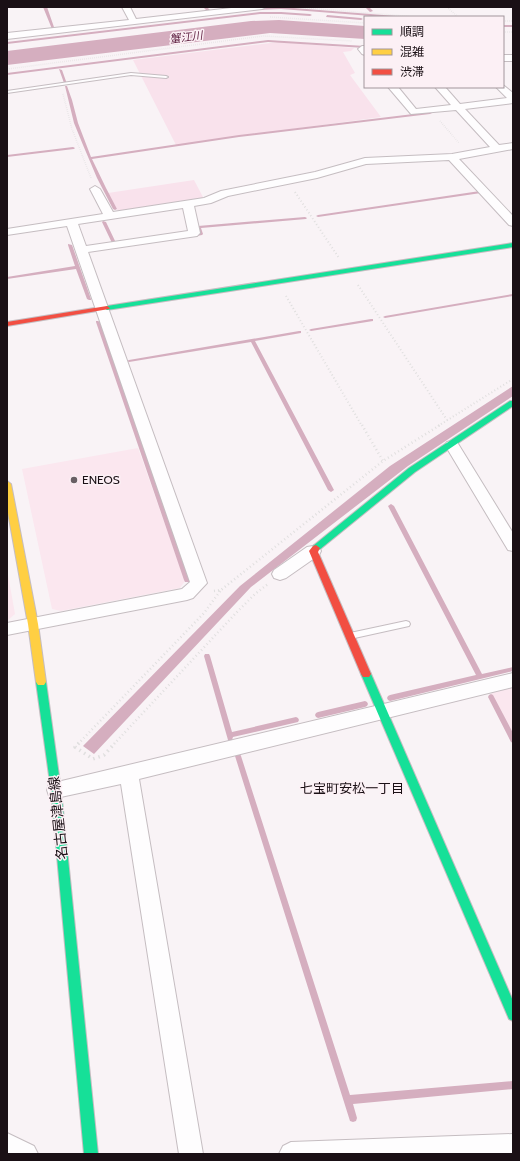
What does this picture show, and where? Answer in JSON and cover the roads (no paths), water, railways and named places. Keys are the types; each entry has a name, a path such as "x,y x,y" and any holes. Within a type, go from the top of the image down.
{"street":[{"path":"126,7 134,22"},
{"path":"7,36 262,7"},
{"path":"394,88 414,112 513,99"},
{"path":"441,88 496,148"},
{"path":"502,88 513,99"},
{"path":"7,232 188,205 207,201 226,193 317,175 365,162 452,157 513,146"},
{"path":"452,157 513,223"},
{"path":"95,189 110,217"},
{"path":"82,250 193,234 188,205"},
{"path":"7,629 187,594 199,583 72,223"},
{"path":"7,324 513,245"},
{"path":"280,574 313,551 412,470 452,445 513,403"},
{"path":"452,445 513,546"},
{"name":"名古屋津島線","path":"7,484 33,624 56,790 91,1154"},
{"path":"313,551 513,1016"},
{"path":"56,790 129,774 513,680"},
{"path":"129,774 191,1154"},
{"path":"7,1145 26,1154"},
{"path":"291,1154 395,1152 513,1146"}],"lane":[{"path":"7,92 131,74 166,76"},
{"path":"349,636 406,624"}],"water":[{"name":"蟹江川","path":"279,20 364,26 364,39 270,33 7,65 7,51 251,21"},
{"path":"513,386 513,396 408,466 251,587 94,754 83,746 240,586 390,466"}],"waterway":[{"path":"45,7 54,29"},
{"path":"205,7 208,10"},
{"path":"367,7 371,11"},
{"path":"256,9 281,8 383,16"},
{"path":"7,43 260,13 310,15"},
{"path":"327,16 361,19"},
{"path":"504,26 513,26"},
{"path":"7,74 268,41 364,47"},
{"path":"60,70 66,83"},
{"path":"66,87 84,145 115,209"},
{"path":"90,158 239,136 430,113"},
{"path":"7,156 73,148"},
{"path":"318,216 480,192"},
{"path":"191,236 201,234 198,227 305,218"},
{"path":"104,222 114,243"},
{"path":"70,245 78,267"},
{"path":"7,278 78,267"},
{"path":"78,267 89,299"},
{"path":"385,317 513,295"},
{"path":"311,330 371,320"},
{"path":"98,322 187,580"},
{"path":"252,340 299,332"},
{"path":"129,361 252,340"},
{"path":"252,340 331,490"},
{"path":"391,506 480,677"},
{"path":"207,656 230,738"},
{"path":"480,677 513,669"},
{"path":"390,698 480,677"},
{"path":"491,697 513,740"},
{"path":"318,715 365,704"},
{"path":"230,735 296,720"},
{"path":"238,756 353,1118"},
{"path":"348,1100 513,1085"}],"place":[{"name":"ENEOS","path":"74,480"}],"district":[{"name":"七宝町安松一丁目","path":"352,788"}]}
